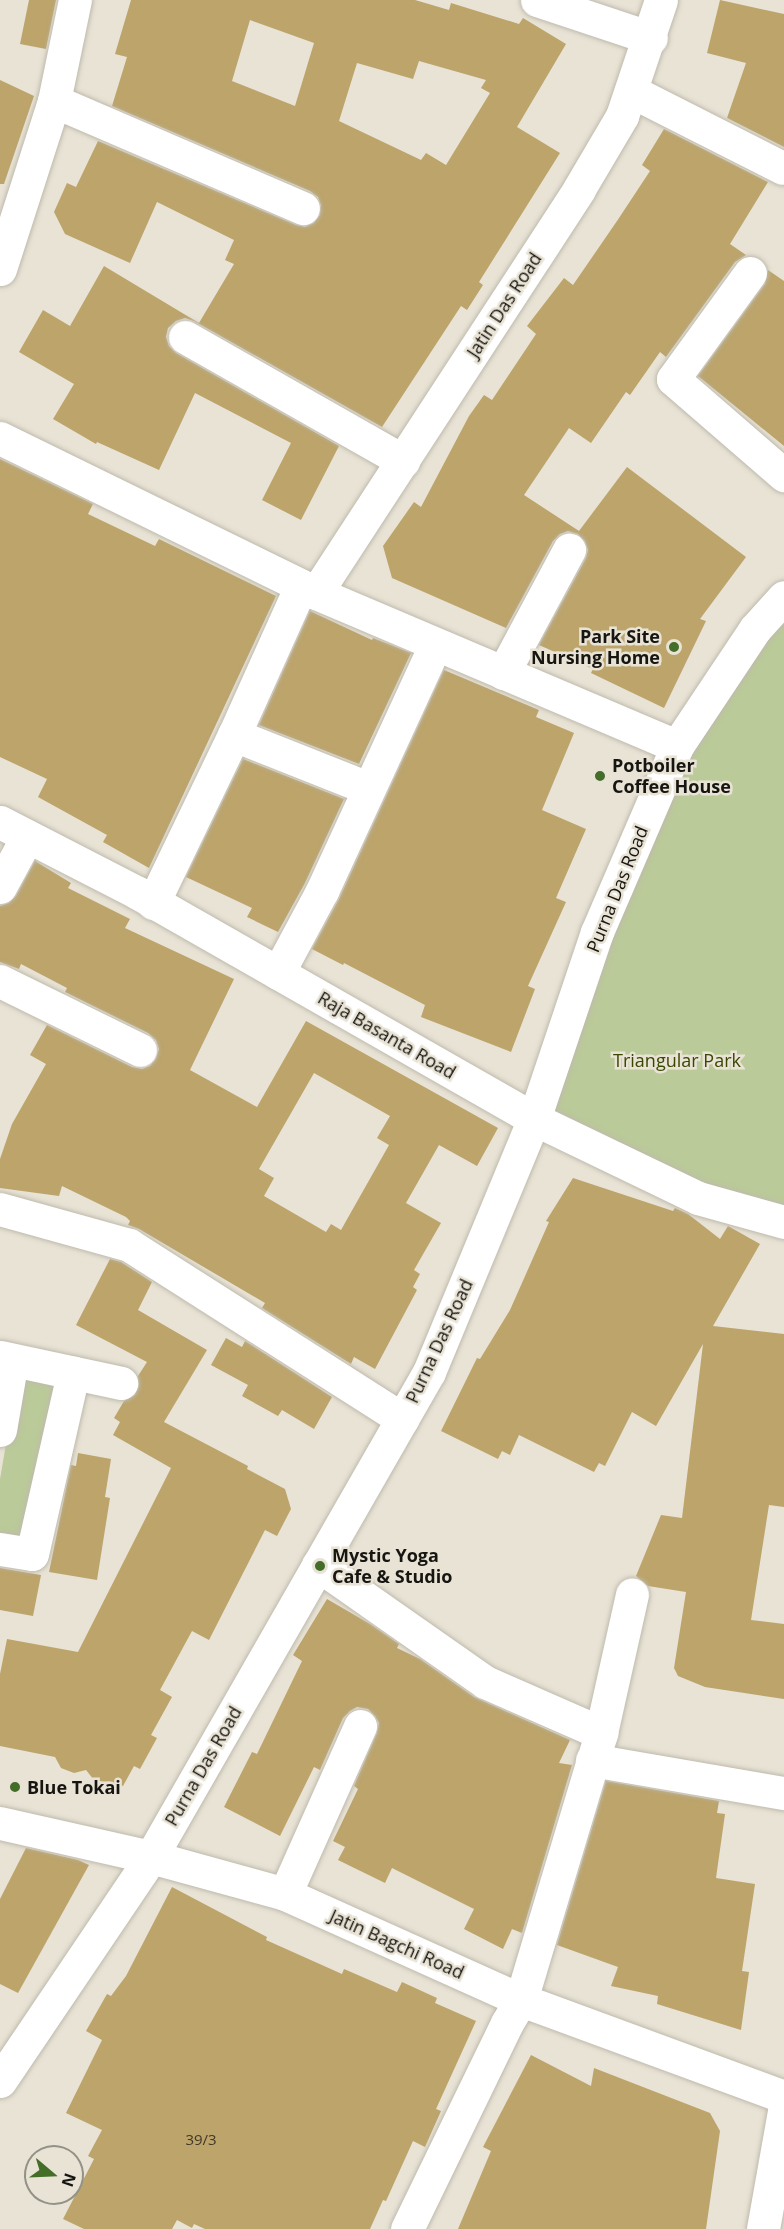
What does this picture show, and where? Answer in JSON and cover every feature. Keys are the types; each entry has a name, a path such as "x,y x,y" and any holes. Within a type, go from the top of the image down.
{"street":[{"path":"0,269 54,101 75,0"},
{"path":"537,0 651,38"},
{"name":"Jatin Das Road","path":"153,903 234,735 309,590 403,461 579,189 622,116 651,38 661,0"},
{"path":"631,91 783,168"},
{"path":"54,101 303,208"},
{"path":"750,273 674,379 784,475"},
{"path":"185,337 403,461"},
{"path":"0,438 309,590 677,746"},
{"path":"503,673 569,550"},
{"name":"Purna Das Road","path":"0,2081 151,1857 429,1372 534,1119 597,932 677,746 755,629 784,597"},
{"path":"278,973 322,891 435,645"},
{"path":"234,735 368,788"},
{"path":"0,887 13,830"},
{"name":"Raja Basanta Road","path":"13,830 153,903 534,1119 698,1198 784,1221"},
{"path":"0,981 140,1050"},
{"path":"0,1209 129,1245 402,1419"},
{"path":"0,1430 6,1359 122,1383"},
{"path":"0,1550 32,1554 73,1373"},
{"path":"318,1565 485,1682 596,1746 784,1793"},
{"path":"407,2229 507,2023 521,2000 563,1865 596,1746 632,1594"},
{"path":"285,1894 360,1726"},
{"name":"Jatin Bagchi Road","path":"0,1823 151,1857 285,1894 521,2000 784,2097"},
{"path":"764,2229 784,2111"}],"green space":[{"name":"Triangular Park","path":"784,610 784,1224 544,1117 610,929 686,752"},
{"path":"19,1369 68,1379 29,1547 0,1542 0,1479"}],"building":[{"path":"29,0 56,0 46,49 20,44"},
{"path":"131,0 415,0 449,10 451,3 519,24 523,18 566,44 517,127 560,153 479,282 483,285 467,310 461,306 382,427 194,321 185,318 176,321 168,328 166,337 169,346 176,353 339,446 301,520 262,500 291,443 195,393 159,470 97,442 96,444 53,419 74,384 19,352 43,310 70,326 104,266 199,323 234,264 225,260 234,240 157,202 130,263 65,234 54,212 67,183 76,187 98,141 296,225 305,227 314,223 320,215 321,205 318,197 310,191 112,106 127,57 115,54","holes":["250,20 314,43 295,106 232,81","419,61 486,80 481,88 490,93 446,165 426,153 421,160 339,121 357,63 413,79"]},
{"path":"720,0 784,14 784,147 727,118 746,63 707,53"},
{"path":"0,80 34,96 4,184 0,184"},
{"path":"664,129 768,182 730,244 746,255 735,262 666,357 660,352 630,395 626,392 591,443 569,428 524,495 579,531 627,467 746,557 700,619 706,621 664,708 591,673 593,669 539,645 586,558 588,550 585,541 578,534 568,531 560,534 553,541 506,628 392,578 383,546 414,502 421,507 469,416 484,395 492,400 536,334 527,326 564,278 573,285 617,221 650,171 642,165"},
{"path":"768,270 784,281 784,446 698,376 765,284"},
{"path":"0,459 93,504 88,514 155,546 159,539 276,596 149,868 103,842 107,835 38,797 47,779 0,757"},
{"path":"310,611 372,640 373,638 411,653 359,764 259,725"},
{"path":"444,670 539,710 536,717 574,733 542,810 586,829 556,898 566,902 528,986 535,989 511,1052 421,1017 425,1005 312,949 339,899"},
{"path":"243,759 344,799 305,883 278,932 247,917 252,908 186,877"},
{"path":"35,861 71,883 68,888 130,919 125,928 234,979 190,1070 257,1107 306,1021 498,1128 477,1166 439,1145 406,1203 441,1223 414,1270 420,1274 413,1287 417,1290 375,1369 354,1357 351,1364 262,1308 265,1303 139,1229 128,1225 130,1221 126,1217 62,1186 59,1196 0,1188 0,1159 12,1124 46,1064 30,1055 47,1025 132,1067 142,1069 150,1066 156,1059 159,1049 156,1040 148,1033 65,992 67,988 21,964 19,969 0,962 0,906 9,903 16,896","holes":["314,1073 390,1116 377,1138 389,1145 341,1230 331,1224 326,1232 264,1196 274,1178 259,1169"]},
{"path":"573,1178 673,1211 675,1208 688,1214 720,1239 728,1226 760,1244 713,1326 784,1334 784,1507 769,1505 751,1620 784,1624 784,1699 705,1687 678,1676 674,1668 686,1592 648,1586 636,1576 661,1515 682,1518 703,1344 656,1426 632,1412 605,1466 599,1463 594,1472 519,1435 510,1455 502,1451 498,1459 441,1431 477,1358 480,1359 510,1310 549,1222 546,1221"},
{"path":"110,1259 121,1262 152,1282 138,1310 207,1350 164,1422 248,1466 247,1469 285,1489 291,1509 277,1536 265,1530 209,1640 192,1631 160,1690 172,1697 151,1735 157,1738 140,1769 134,1766 123,1786 94,1780 86,1770 74,1773 61,1768 55,1757 0,1746 0,1674 7,1639 78,1652 171,1468 113,1435 120,1422 114,1418 124,1401 135,1395 139,1386 138,1376 147,1362 76,1325"},
{"path":"226,1338 242,1347 245,1341 332,1397 314,1429 282,1410 278,1416 242,1396 248,1385 211,1365"},
{"path":"78,1453 111,1459 105,1497 110,1498 97,1580 49,1572 71,1465 76,1466"},
{"path":"0,1568 41,1575 33,1616 0,1610"},
{"path":"327,1599 370,1624 399,1644 397,1648 420,1659 474,1697 570,1740 559,1763 572,1765 522,1933 512,1929 503,1949 464,1929 474,1909 392,1868 385,1883 338,1860 345,1847 333,1841 358,1789 354,1786 377,1733 379,1723 368,1709 357,1707 343,1718 320,1770 314,1767 280,1836 224,1807 252,1752 257,1754 302,1661 293,1655"},
{"path":"606,1781 719,1801 717,1813 725,1814 716,1878 755,1884 742,1971 749,1972 741,2030 657,2004 658,1996 611,1986 618,1967 557,1945"},
{"path":"26,1848 78,1860 89,1865 18,1993 0,1984 0,1899"},
{"path":"172,1887 267,1937 266,1940 342,1974 344,1969 397,1992 402,1982 437,1998 435,2003 476,2021 436,2109 441,2111 425,2147 413,2141 386,2201 383,2200 370,2229 205,2229 194,2224 192,2228 177,2220 172,2229 84,2229 63,2219 70,2205 84,2205 84,2178 94,2159 88,2156 102,2130 66,2113 102,2040 86,2031 107,1994 111,1996 126,1976"},
{"path":"531,2055 591,2086 594,2068 710,2113 720,2131 706,2229 458,2229 491,2151 483,2147"}],"place":[{"name":"Park Site Nursing Home","path":"674,647"},
{"name":"Potboiler Coffee House","path":"600,776"},
{"name":"Mystic Yoga Cafe & Studio","path":"320,1566"},
{"name":"Blue Tokai","path":"15,1787"}]}
